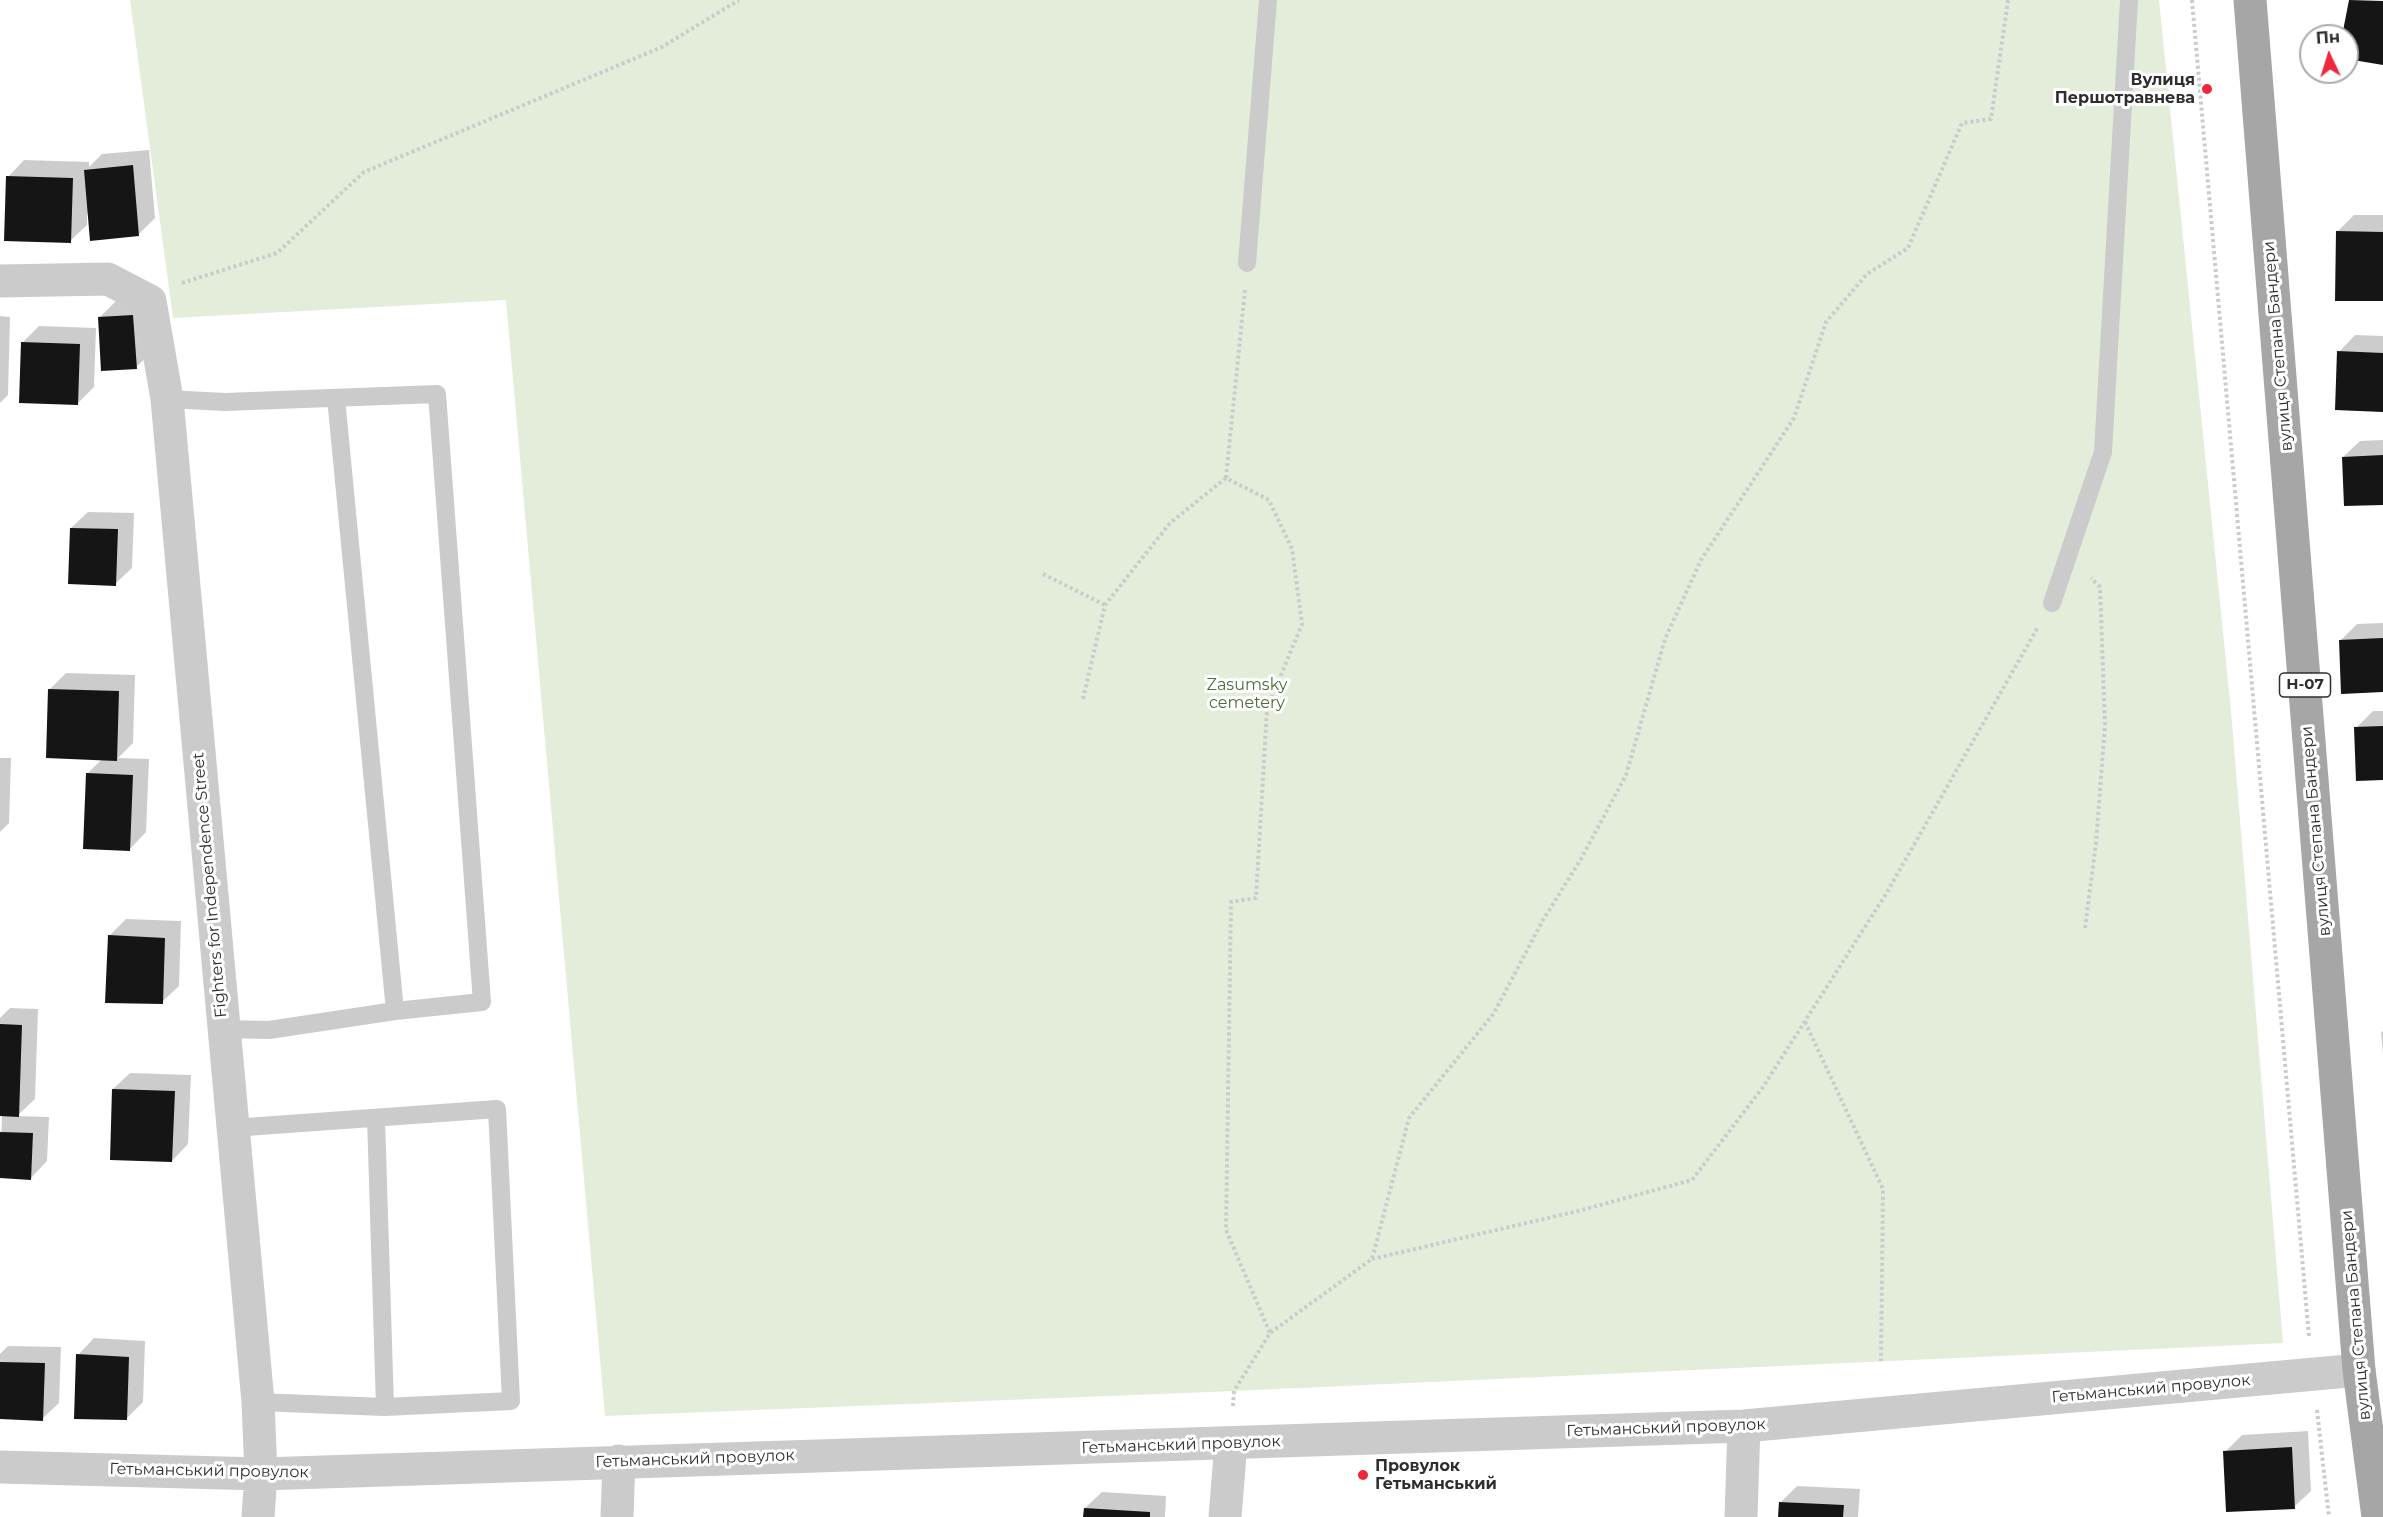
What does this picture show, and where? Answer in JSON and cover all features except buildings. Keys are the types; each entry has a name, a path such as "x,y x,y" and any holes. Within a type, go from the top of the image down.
{"main road":[{"name":"вулиця Степана Бандери","path":"2250,0 2359,1370 2378,1517"}],"street":[{"path":"0,281 108,279 150,302"},
{"name":"Fighters for Independence Street","path":"150,302 168,399 258,1402 261,1474 258,1517"},
{"name":"Гетьманський провулок","path":"0,1467 261,1474 1744,1426 2359,1370"},
{"path":"1741,1517 1744,1426"},
{"path":"1225,1517 1231,1443"},
{"path":"617,1517 619,1461"}],"lane":[{"path":"1247,263 1268,0"},
{"path":"2052,603 2103,452 2129,0"},
{"path":"168,399 225,402 437,394 482,1002 395,1011 268,1030 223,1029"},
{"path":"336,398 395,1011"},
{"path":"232,1128 497,1109 511,1401 385,1407 258,1402"},
{"path":"376,1118 385,1407"}],"path":[{"path":"150,302 169,287 277,253 364,172 662,47 739,0"},
{"path":"1372,1259 1409,1118 1494,1013 1543,920 1581,860 1626,775 1665,639 1701,560 1794,418 1826,322 1866,274 1908,248 1962,123 1991,119 2008,0"},
{"path":"2192,0 2312,1374 2329,1517"},
{"path":"1083,699 1105,605 1170,523 1226,478 1247,263"},
{"path":"1226,478 1269,500 1292,549 1302,624 1267,709 1256,898 1231,902 1226,1230 1270,1333"},
{"path":"2067,558 2100,587 2104,725 2096,843 2085,928"},
{"path":"1043,574 1105,605"},
{"path":"1231,1443 1234,1391 1270,1333 1372,1259 1578,1211 1692,1180 1764,1088 1886,894 2052,603"},
{"path":"1805,1022 1883,1189 1881,1361"}],"green space":[{"name":"Zasumsky cemetery","path":"130,0 2159,0 2231,711 2283,1343 1234,1391 605,1416 506,300 173,318"}],"place":[{"name":"Вулиця Першотравнева","path":"2207,89"},
{"name":"Провулок Гетьманський","path":"1363,1475"}]}
